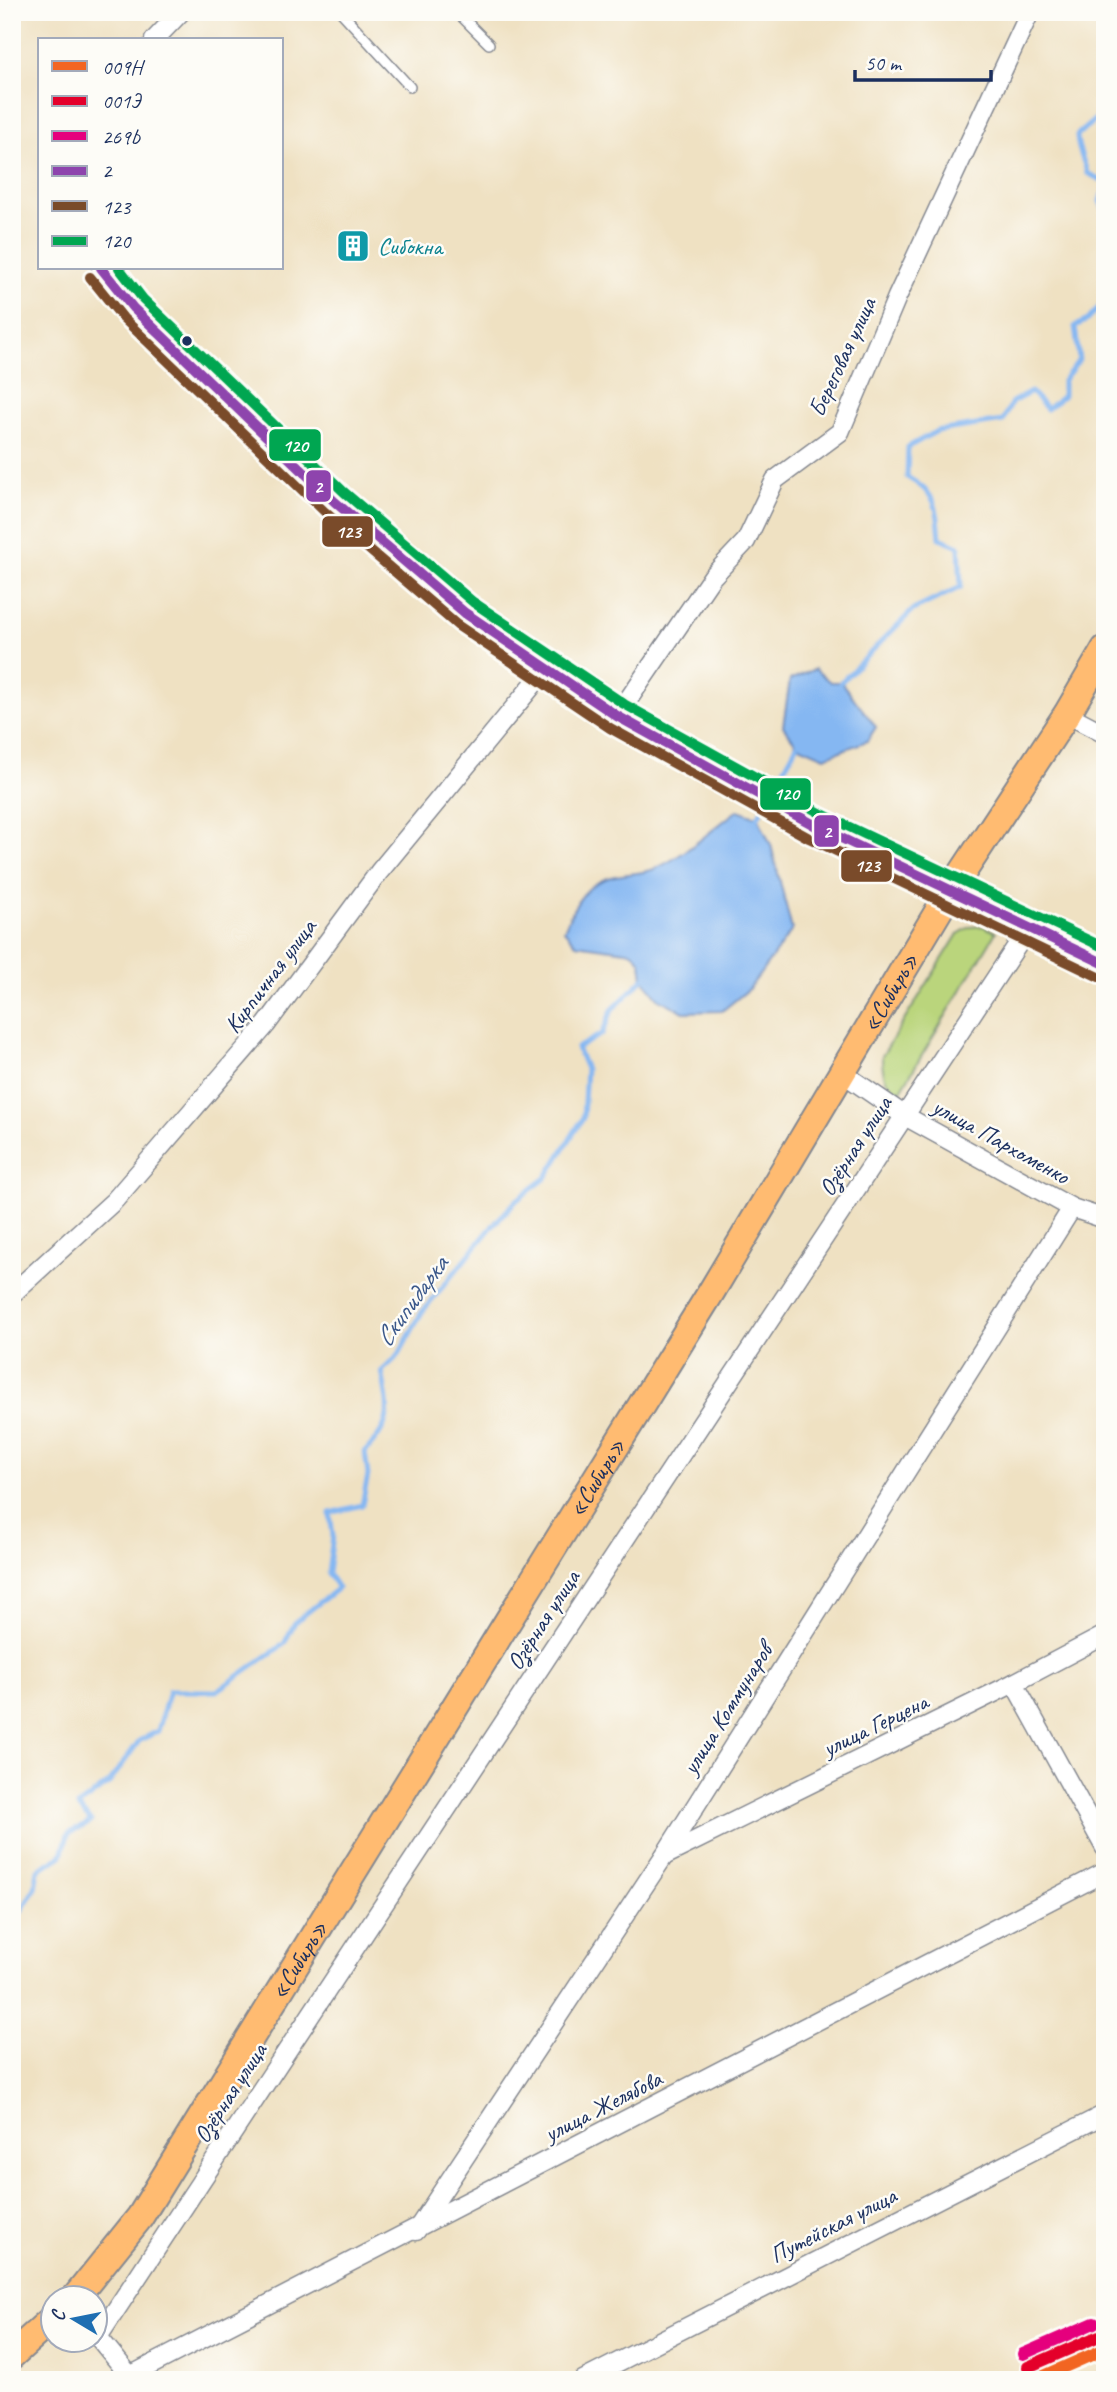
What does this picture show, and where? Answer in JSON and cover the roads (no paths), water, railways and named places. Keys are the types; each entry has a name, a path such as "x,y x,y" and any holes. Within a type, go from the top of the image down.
{"main road":[{"name":"«Сибирь»","path":"86,2284 140,2217 844,1074 951,890 1067,714 1105,649"},
{"path":"12,2355 38,2332"}],"street":[{"path":"156,38 181,12"},
{"name":"Береговая улица","path":"617,716 712,578 746,541 775,480 840,432 897,297 1030,12"},
{"path":"103,270 133,308 335,502 465,613 617,716 778,805 1028,929 1105,964"},
{"name":"Кирпичная улица","path":"12,1294 114,1201 248,1045 379,872 546,669"},
{"path":"1067,714 1105,734"},
{"name":"Озёрная улица","path":"108,2317 1028,929"},
{"name":"улица Пархоменко","path":"844,1074 905,1116 1072,1208 1105,1219"},
{"name":"улица Коммунаров","path":"416,2231 664,1856 1072,1208"},
{"name":"улица Герцена","path":"664,1856 1014,1683 1105,1634"},
{"path":"1014,1683 1105,1849"},
{"name":"улица Желябова","path":"127,2378 416,2231 1105,1872"},
{"name":"Путейская улица","path":"583,2380 1105,2114"},
{"path":"108,2352 127,2378"}],"lane":[{"path":"341,12 410,87"},
{"path":"457,12 488,44"}],"water":[{"path":"815,669 830,682 841,682 876,727 867,741 825,757 797,745 783,726 790,680"},
{"path":"738,810 758,817 771,845 792,930 749,989 722,1011 684,1012 659,999 643,979 641,962 633,952 576,944 564,930 573,909 592,886 610,877 647,871 665,864"}],"waterway":[{"name":"Скипидарка","path":"1105,111 1077,135 1087,173 1105,182"},
{"name":"Скипидарка","path":"1105,188 1100,201 1105,212"},
{"name":"Скипидарка","path":"841,682 913,610 961,587 959,546 940,538 934,502 924,489 907,477 908,447 937,431 1003,421 1012,402 1031,392 1047,409 1063,396 1063,381 1079,360 1075,326 1088,320 1099,307 1105,307"},
{"name":"Скипидарка","path":"758,817 797,745"},
{"name":"Скипидарка","path":"12,1915 20,1913 35,1888 38,1870 62,1855 68,1834 91,1822 78,1806 110,1782 139,1741 158,1731 169,1691 217,1691 284,1644 295,1622 338,1588 328,1573 333,1536 330,1513 362,1505 368,1475 365,1452 381,1432 387,1415 382,1371 398,1356 422,1312 495,1223 517,1200 546,1178 583,1118 586,1069 577,1048 602,1034 612,1010 643,979"}],"place":[{"name":"Сибокна","path":"353,246"}]}
